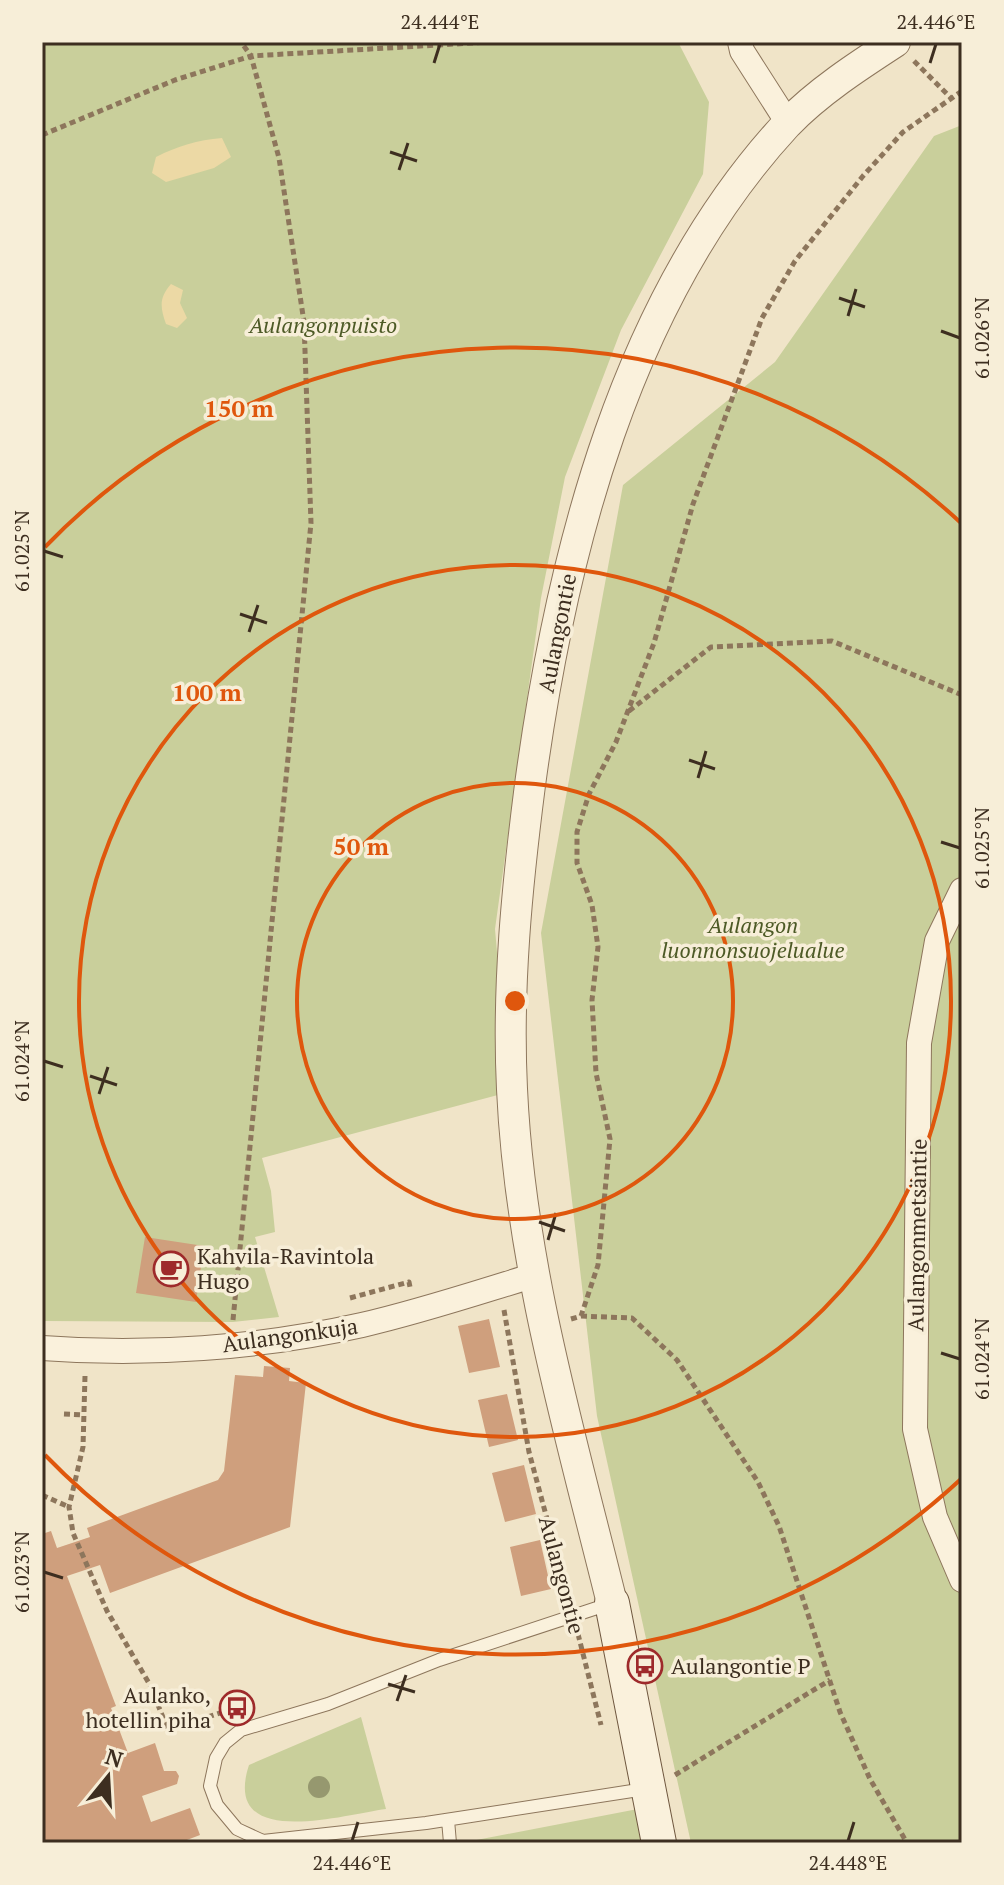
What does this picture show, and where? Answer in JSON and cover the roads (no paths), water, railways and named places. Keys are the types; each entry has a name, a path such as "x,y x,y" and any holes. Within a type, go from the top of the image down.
{"main road":[{"name":"Aulangontie","path":"612,1603 659,1843"}],"street":[{"path":"740,42 742,51 788,123"},
{"name":"Aulangontie","path":"612,1603 532,1276 512,1091 512,977 519,870 530,784 563,593 606,439 673,285 733,194 788,123 852,69 902,48"},
{"name":"Aulangonmetsäntie","path":"962,890 937,941 919,1043 915,1429 935,1517 962,1580"},
{"name":"Aulangonkuja","path":"42,1348 86,1352 271,1342 364,1325 532,1276"}],"lane":[{"path":"612,1603 439,1660 328,1704 241,1730 225,1743 216,1758 210,1786 217,1805 237,1829 263,1841 448,1820 650,1788"},
{"path":"448,1820 450,1843"}],"place":[{"name":"Kahvila-Ravintola Hugo","path":"171,1269"},
{"name":"Aulangontie P","path":"645,1666"},
{"name":"Aulanko, hotellin piha","path":"237,1708"}],"park label":[{"name":"Aulangonpuisto","path":"323,325"},
{"name":"Aulangon luonnonsuojelualue","path":"753,938"}]}
